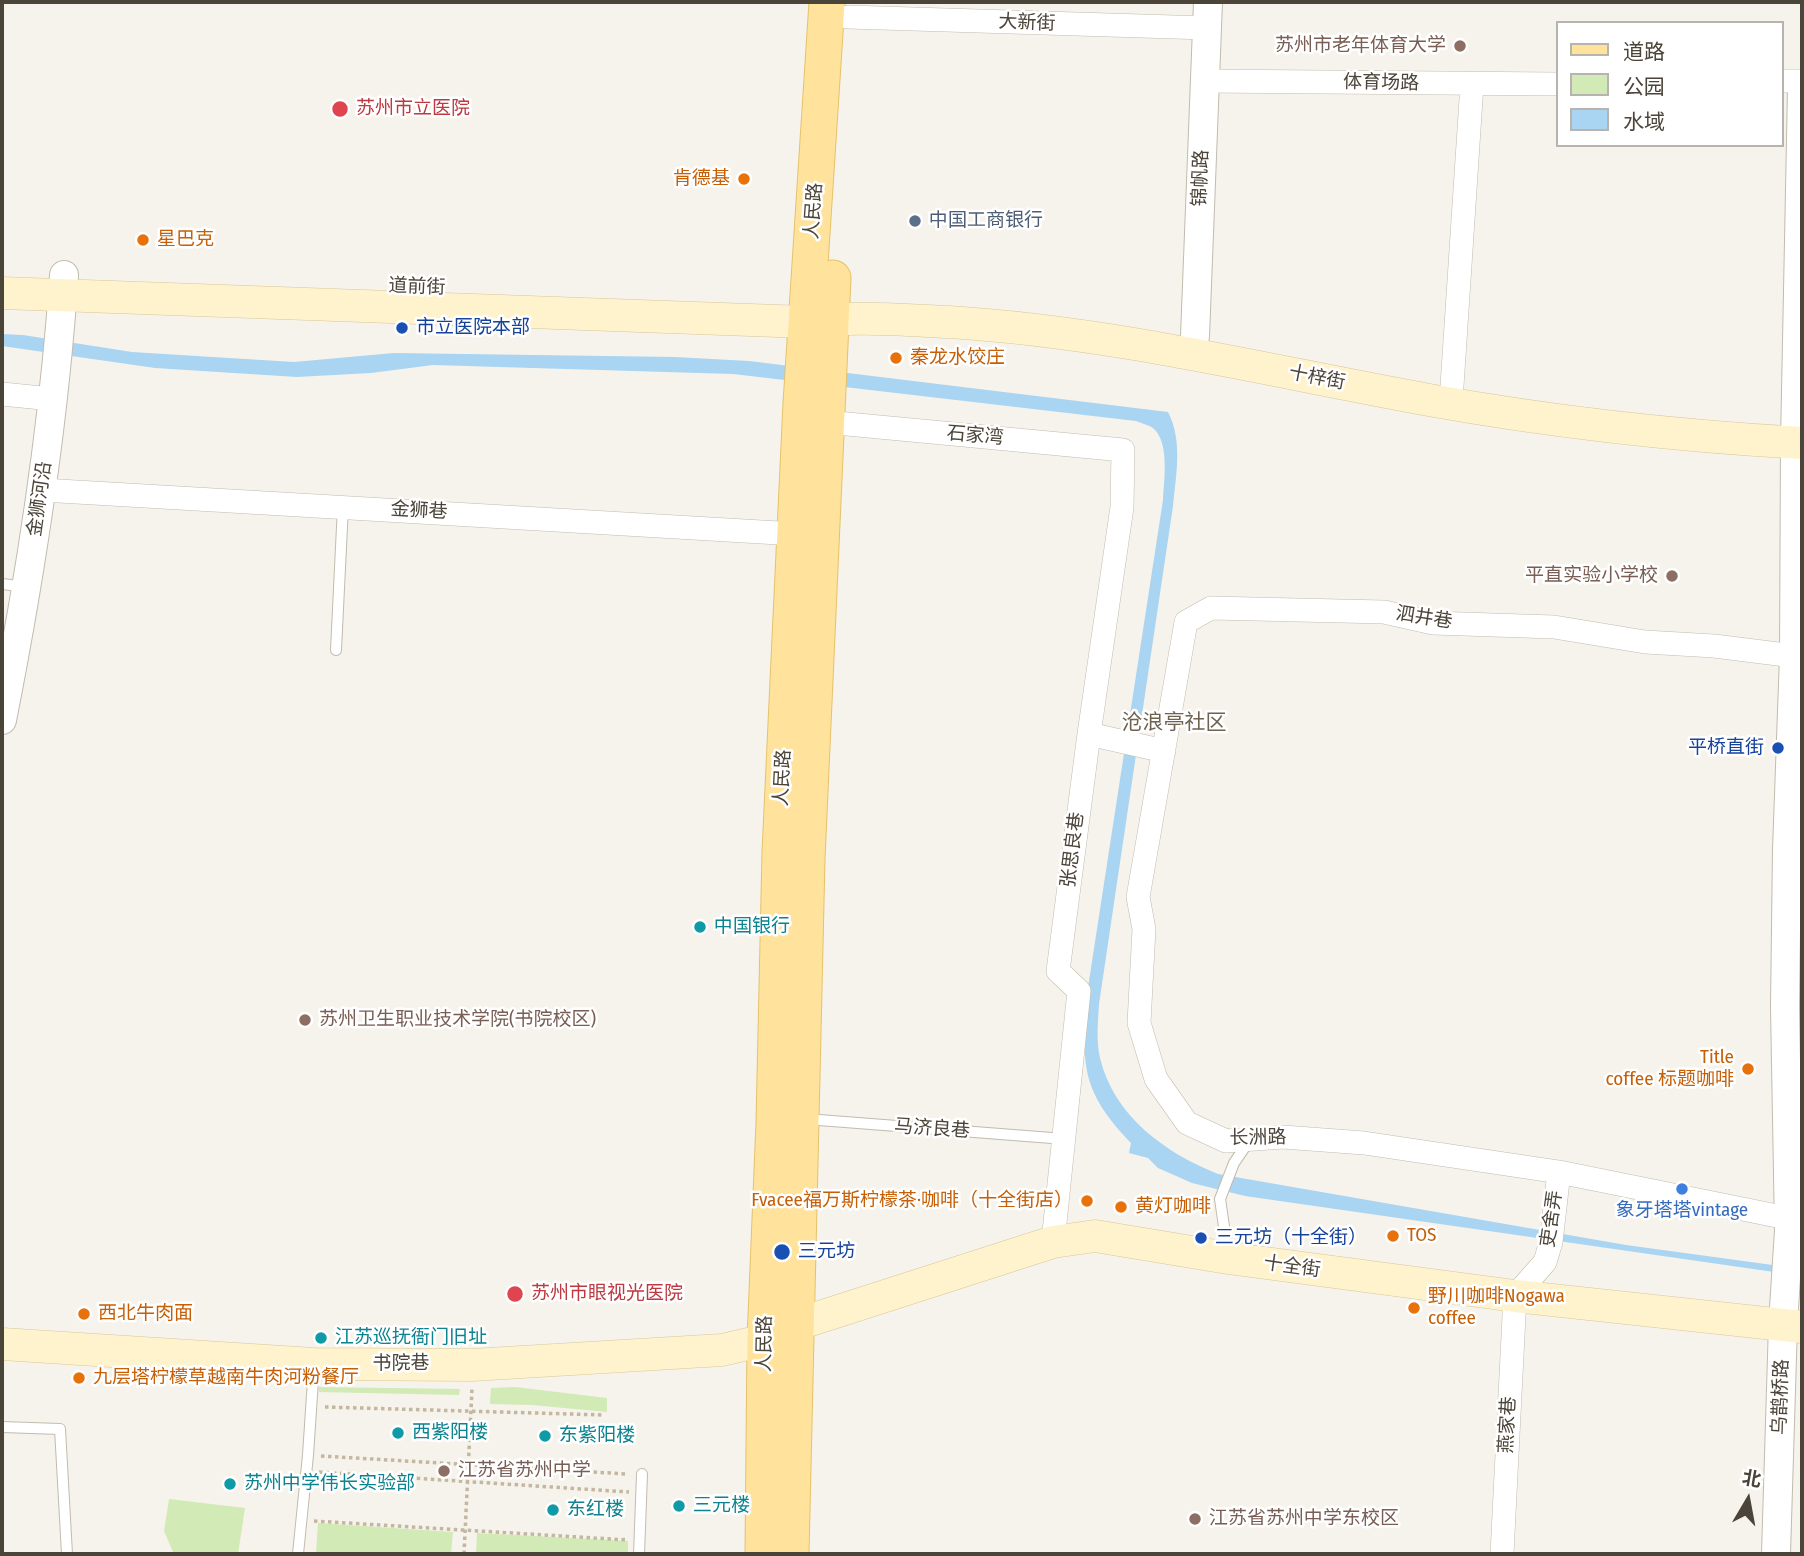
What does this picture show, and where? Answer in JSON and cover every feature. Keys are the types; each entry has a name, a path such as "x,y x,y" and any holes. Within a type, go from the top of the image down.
{"main road":[{"name":"人民路","path":"762,1554 800,1119 818,324 841,7"},
{"name":"道前街","path":"2,272 63,285 818,324"},
{"name":"道前街","path":"2,293 63,285"},
{"name":"十梓街","path":"818,324 927,321 1030,329 1139,344 1194,345 1452,386 1799,434"},
{"name":"十梓街","path":"1194,345 1431,400 1503,411 1713,438 1799,434"},
{"name":"人民路","path":"791,1554 780,1333 774,1123 780,852 796,534 818,413"},
{"name":"十全街","path":"780,1333 1053,1242 1095,1236 1228,1258 1515,1296 1793,1325"},
{"name":"书院巷","path":"2,1344 314,1364 472,1365 722,1350 780,1333"}],"street":[{"name":"大新街","path":"841,7 1207,15"},
{"name":"锦帆路","path":"1194,345 1207,15"},
{"name":"体育场路","path":"1205,81 1472,85 1556,83"},
{"path":"1783,81 1802,81"},
{"path":"1452,386 1472,85"},
{"path":"1793,1325 1786,1283 1794,1223 1797,751 1794,656 1802,89"},
{"name":"金狮河沿","path":"2,720 15,586 42,490 59,347 63,285"},
{"path":"2,394 52,399"},
{"name":"石家湾","path":"818,413 1124,450"},
{"name":"张思良巷","path":"1053,1242 1079,991 1058,971 1088,734 1122,507 1124,450"},
{"name":"金狮巷","path":"42,490 796,534"},
{"name":"泗井巷","path":"1154,749 1186,622 1212,608 1384,612 1433,623 1554,627 1645,642 1714,646 1794,656"},
{"path":"1088,734 1154,749"},
{"name":"长洲路","path":"1154,749 1138,897 1144,929 1139,1023 1156,1079 1187,1123 1226,1141 1283,1137 1364,1143 1559,1172 1794,1223"},
{"name":"吏舍弄","path":"1515,1296 1545,1262 1552,1232 1559,1172"},
{"name":"燕家巷","path":"1502,1554 1515,1296"},
{"name":"乌鹊桥路","path":"1776,1554 1793,1325"}],"lane":[{"path":"336,650 343,506"},
{"name":"马济良巷","path":"800,1119 1065,1139"},
{"path":"1228,1258 1220,1199 1234,1163 1251,1139"},
{"path":"298,1554 314,1364"},
{"path":"2,1427 60,1429 67,1554"},
{"path":"639,1554 642,1475"}],"path":[{"path":"464,1554 470,1466 472,1365"},
{"path":"312,1407 604,1415"},
{"path":"308,1455 642,1475"},
{"path":"307,1471 642,1493"},
{"path":"302,1520 640,1541"}],"green space":[{"path":"319,1387 460,1389 459,1395 319,1392"},
{"path":"515,1387 607,1398 607,1412 490,1404 491,1388"},
{"path":"169,1499 245,1508 238,1554 173,1552 164,1531"},
{"path":"318,1523 453,1532 451,1554 316,1554"},
{"path":"477,1533 628,1541 628,1554 476,1554"}],"water":[{"path":"2,334 132,352 294,362 394,353 675,357 749,361 1168,412 1177,446 1173,506 1099,1004 1100,1058 1117,1098 1144,1130 1161,1143 1218,1174 1626,1245 1802,1269 1802,1276 1245,1196 1192,1183 1158,1168 1148,1158 1129,1153 1131,1143 1114,1124 1093,1091 1085,1058 1085,1039 1087,994 1163,500 1163,446 1156,431 1149,426 1136,421 733,374 433,365 371,373 297,377 155,368 2,346"}],"place":[{"name":"苏州市老年体育大学","path":"1460,46"},
{"name":"苏州市立医院","path":"340,109"},
{"name":"肯德基","path":"744,179"},
{"name":"中国工商银行","path":"915,221"},
{"name":"星巴克","path":"143,240"},
{"name":"市立医院本部","path":"402,328"},
{"name":"秦龙水饺庄","path":"896,358"},
{"name":"平直实验小学校","path":"1672,576"},
{"name":"平桥直街","path":"1778,748"},
{"name":"中国银行","path":"700,927"},
{"name":"苏州卫生职业技术学院(书院校区)","path":"305,1020"},
{"name":"Title coffee 标题咖啡","path":"1748,1069"},
{"name":"象牙塔塔vintage","path":"1682,1189"},
{"name":"Fvacee福万斯柠檬茶·咖啡（十全街店）","path":"1087,1201"},
{"name":"黄灯咖啡","path":"1121,1207"},
{"name":"TOS","path":"1393,1236"},
{"name":"三元坊（十全街）","path":"1201,1238"},
{"name":"三元坊","path":"782,1252"},
{"name":"苏州市眼视光医院","path":"515,1294"},
{"name":"野川咖啡Nogawa coffee","path":"1414,1308"},
{"name":"西北牛肉面","path":"84,1314"},
{"name":"江苏巡抚衙门旧址","path":"321,1338"},
{"name":"九层塔柠檬草越南牛肉河粉餐厅","path":"79,1378"},
{"name":"西紫阳楼","path":"398,1433"},
{"name":"东紫阳楼","path":"545,1436"},
{"name":"江苏省苏州中学","path":"444,1471"},
{"name":"苏州中学伟长实验部","path":"230,1484"},
{"name":"三元楼","path":"679,1506"},
{"name":"东红楼","path":"553,1510"},
{"name":"江苏省苏州中学东校区","path":"1195,1519"}],"district":[{"name":"沧浪亭社区","path":"1174,723"}]}
